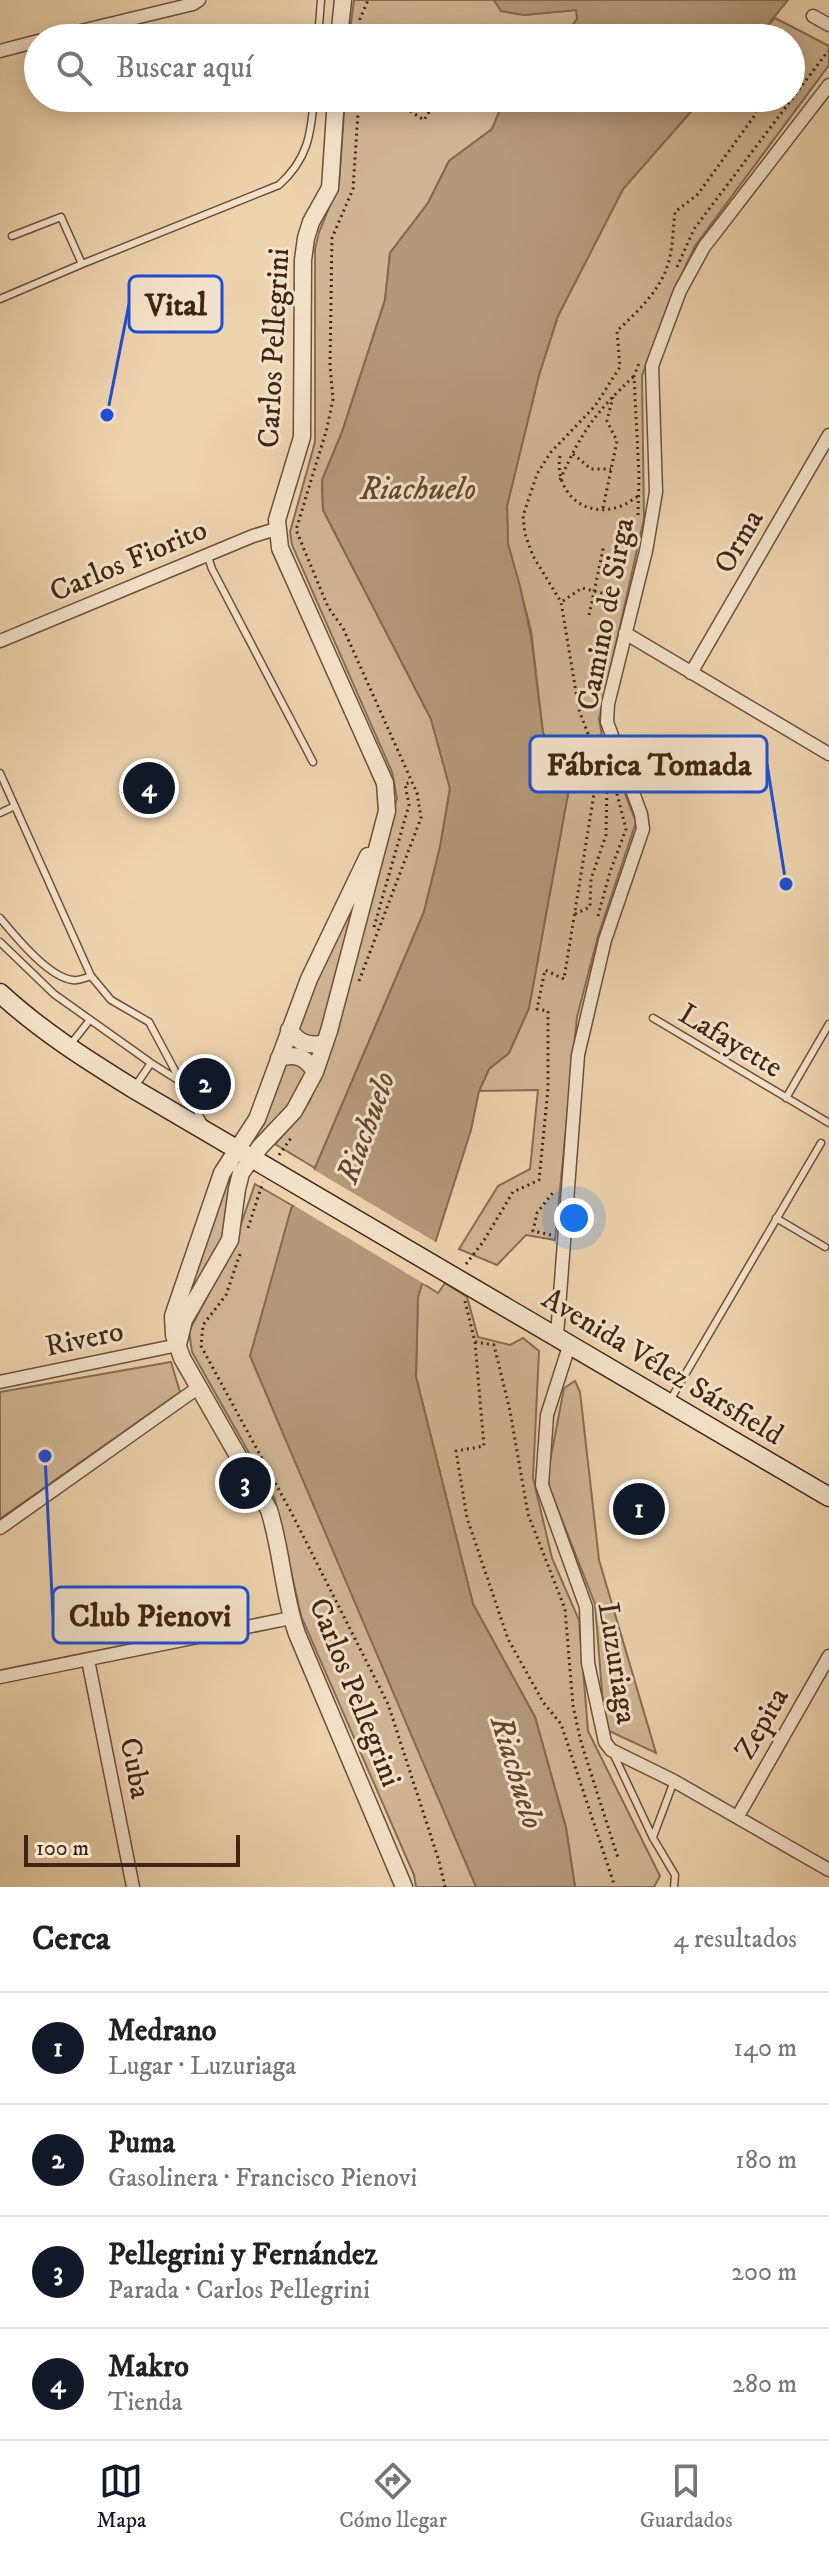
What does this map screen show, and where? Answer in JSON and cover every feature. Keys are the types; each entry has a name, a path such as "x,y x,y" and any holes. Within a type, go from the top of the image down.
{"main road":[{"name":"Avenida Vélez Sársfield","path":"0,993 67,1048 297,1185 466,1292 563,1339 829,1497"}],"street":[{"path":"110,24 199,0"},
{"path":"340,24 343,0"},
{"path":"813,16 829,25"},
{"path":"0,51 24,45"},
{"name":"Camino de Sirga","path":"563,1339 578,1055 605,940 643,829 641,814 607,722 608,704 646,551 656,492 652,366 680,291 704,247 829,85"},
{"name":"Carlos Pellegrini","path":"335,112 330,188 311,222 303,260 302,437 276,529 280,548 385,783 388,801 315,1072 294,1111 222,1173 173,1316 172,1327 182,1358 269,1510 276,1531 291,1618 404,1887"},
{"name":"Orma","path":"691,673 829,435"},
{"name":"Carlos Fiorito","path":"0,641 207,554 276,529"},
{"path":"625,633 829,754"},
{"name":"Carlos Pellegrini","path":"178,1345 184,1320 227,1247 233,1231 244,1154 309,979 385,821"},
{"path":"289,1030 305,1044 325,1043"},
{"path":"279,1058 290,1055 300,1057 315,1072"},
{"path":"202,1235 204,1243 214,1251 227,1247"},
{"name":"Luzuriaga","path":"563,1339 547,1415 542,1485 586,1607 588,1663 602,1736 611,1750 738,1816 829,1870"},
{"name":"Rivero","path":"0,1382 178,1345"},
{"path":"0,1528 199,1387"},
{"path":"0,1677 291,1618"},
{"name":"Zepita","path":"738,1816 829,1656"},
{"name":"Cuba","path":"88,1660 133,1887"}],"lane":[{"path":"319,24 321,0"},
{"path":"0,299 279,185 294,169 307,145 313,112"},
{"path":"12,236 61,217 82,264"},
{"path":"207,554 313,762"},
{"path":"0,773 91,976 111,1000 142,1015 149,1022 208,1133"},
{"path":"0,813 15,806"},
{"path":"0,918 31,952 61,977 70,980 91,976"},
{"path":"0,942 32,974 89,1021 181,1082"},
{"name":"Lafayette","path":"653,1018 829,1123"},
{"path":"67,1048 89,1021"},
{"path":"786,1098 829,1024"},
{"path":"134,1089 151,1063"},
{"path":"181,1082 205,1072 217,1100 195,1109"},
{"path":"669,1402 821,1143"},
{"path":"776,1218 825,1247"},
{"path":"611,1750 653,1838 675,1875 674,1887"},
{"path":"653,1838 674,1781"}],"path":[{"path":"360,24 368,0"},
{"path":"412,112 424,120 429,112"},
{"path":"560,480 578,439 620,367 617,331 651,294 669,262 675,212 698,194 756,112"},
{"path":"458,1261 465,1265 483,1242 513,1192 539,1180 548,1089 548,1011 537,1009 545,970 564,979 599,763 579,710 561,602 533,556 525,534 523,516 537,474 551,452 634,376"},
{"path":"603,509 617,441 607,421 613,397"},
{"path":"572,453 591,469 611,469"},
{"path":"560,456 557,472 564,491 581,504 597,510 620,507 638,496"},
{"path":"589,615 604,545"},
{"path":"561,602 582,588 622,598"},
{"path":"358,981 409,805 405,784 412,782"},
{"path":"574,914 590,907 591,879 606,835 607,786 595,782"},
{"path":"466,1292 475,1342 484,1446 456,1451 467,1518 508,1639 543,1702 561,1724 614,1884"},
{"path":"475,1342 494,1345 510,1411 528,1514 565,1609 573,1706 581,1742 618,1858"}],"shaded area":[{"path":"354,0 494,0 501,11 524,15 577,10 573,24 351,24"},
{"path":"775,18 787,24 770,24"},
{"path":"805,34 829,46 829,65 805,97"},
{"path":"344,112 499,112 492,129 449,161 428,203 390,253 385,300 342,432 322,481 323,510 431,719 450,788 424,912 315,1168 275,1144 299,1118 310,1100 331,1039 397,798 392,772 292,545 290,532 315,442 315,249 339,184"},
{"path":"691,112 794,112 695,246 671,297 642,376 644,519 599,719 602,736 636,822 598,936 577,1017 555,1240 526,1235 497,1265 459,1249 498,1186 530,1169 538,1090 479,1091 489,1069 509,1053 529,1008 572,772 543,733 531,630 508,544 507,506 539,375 558,316 623,189"},
{"path":"385,821 315,1072 251,1159 236,1211 174,1335 202,1235"},
{"path":"255,1184 293,1206 291,1209 476,1887 416,1887 414,1875 301,1616 275,1499 192,1352 189,1331 232,1250"},
{"path":"422,1283 438,1293 445,1283 467,1297 478,1337 510,1345 523,1338 539,1351 533,1478 552,1558 579,1620 588,1731 660,1876 654,1887 575,1887 566,1828 535,1717 473,1604 416,1377 418,1297"},
{"path":"171,1362 180,1392 0,1519 0,1392"},
{"path":"575,1381 580,1392 599,1560 656,1753 605,1729 595,1604 549,1487 548,1472 564,1388"}],"water":[{"path":"494,0 788,0 768,24 573,24 577,19 576,10 524,15 501,11"},
{"name":"Riachuelo","path":"499,112 691,112 623,189 558,316 539,375 507,506 508,544 531,636 543,733 572,772 529,1008 509,1053 489,1069 479,1091 471,1130 418,1297 416,1377 473,1604 535,1717 566,1828 575,1887 476,1887 250,1356 291,1209 315,1168 424,912 450,789 431,719 323,510 322,480 342,432 385,300 390,253 428,203 449,161 492,129"}],"pier":[{"path":"311,1168 439,1244 426,1285 290,1203"}],"place":[{"name":"Vital","path":"107,415"},
{"name":"Makro","path":"149,788"},
{"name":"Fábrica Tomada","path":"786,884"},
{"name":"Puma","path":"205,1084"},
{"name":"Club Pienovi","path":"45,1456"},
{"name":"Pellegrini y Fernández","path":"245,1483"},
{"name":"Medrano","path":"639,1509"}]}
